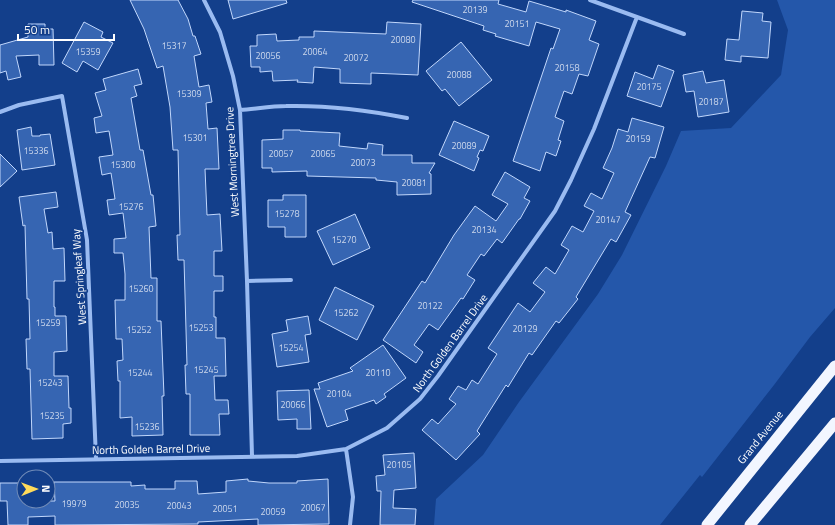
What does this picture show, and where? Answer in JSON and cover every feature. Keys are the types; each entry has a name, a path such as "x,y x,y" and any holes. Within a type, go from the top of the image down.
{"highway":[{"name":"Grand Avenue","path":"707,525 835,366"},
{"path":"750,525 835,423"}],"street":[{"name":"West Morningtree Drive","path":"204,0 220,32 233,76 240,110 252,456"},
{"path":"590,0 684,34"},
{"name":"North Golden Barrel Drive","path":"0,461 297,456 346,449 387,428 420,399 438,376 556,211 594,129 637,17"},
{"name":"West Springleaf Way","path":"0,112 19,105 62,96 87,240 96,459"},
{"path":"240,110 284,106 332,107 375,112 407,118"},
{"path":"247,281 291,280"},
{"path":"346,449 353,497 350,525"}],"shaded area":[{"path":"777,0 835,0 835,308 810,337 702,477 700,475 660,525 434,525 436,499 483,455 519,402 598,294 622,255 666,166 681,131 731,128 781,75 788,30"}],"building":[{"path":"130,0 178,0 188,19 193,36 195,36 201,54 194,56 199,87 209,85 212,102 206,103 208,129 217,128 219,169 205,169 207,215 220,214 222,251 214,251 214,276 223,276 223,291 214,291 214,317 216,317 216,338 225,338 226,376 214,376 215,400 228,400 229,414 219,414 220,435 190,435 190,394 186,394 185,365 187,365 184,260 178,260 177,235 180,235 178,150 173,150 170,107 163,66 157,68 144,29"},
{"path":"228,0 286,0 287,3 233,19"},
{"path":"413,0 499,0 498,4 526,12 529,1 566,12 566,10 596,21 589,40 599,44 588,76 579,74 572,94 564,91 555,117 564,121 558,140 561,141 556,156 546,152 540,171 513,161 551,48 553,49 560,29 536,22 529,46 495,36 496,34 483,30 484,26 412,2"},
{"path":"742,11 763,13 762,21 771,22 768,58 741,56 741,62 725,60 727,39 739,40"},
{"path":"84,22 103,32 101,37 113,43 98,70 83,61 77,72 62,63"},
{"path":"387,22 421,24 418,75 371,73 371,84 340,83 340,69 314,67 313,83 297,82 298,80 273,81 272,71 260,72 260,67 251,67 250,46 257,46 257,35 276,34 277,41 299,40 299,37 314,37 314,31 386,34"},
{"path":"28,24 45,24 45,29 53,29 54,65 39,65 39,55 16,56 21,77 8,80 6,71 0,73 0,45 28,37"},
{"path":"461,42 492,80 459,106 445,89 442,91 426,71"},
{"path":"658,65 674,71 661,107 627,96 635,72 653,79"},
{"path":"138,69 142,84 134,86 137,96 131,98 140,150 143,150 151,195 153,195 156,226 149,227 151,278 157,278 157,321 161,321 164,396 162,396 163,435 132,436 132,417 120,418 120,381 118,381 117,361 123,360 122,339 116,339 115,300 125,300 125,274 123,253 114,253 114,239 126,238 123,213 109,215 107,200 115,199 111,173 102,175 99,157 113,155 109,131 96,133 94,118 102,116 95,93 106,90 103,79"},
{"path":"703,71 706,83 724,80 729,112 698,117 694,91 686,92 683,75"},
{"path":"632,118 664,127 655,158 650,157 625,212 631,215 616,242 611,239 576,297 578,299 559,323 556,321 532,355 529,353 508,387 506,385 477,431 480,434 456,460 422,430 432,419 438,424 456,404 449,399 458,386 466,390 472,380 478,384 497,354 488,348 518,303 530,312 545,292 533,283 546,267 555,274 569,250 561,245 572,226 583,232 594,211 584,206 591,193 602,199 614,173 603,168 612,148 618,129 628,132"},
{"path":"454,121 489,136 483,151 480,150 477,157 479,158 474,171 439,155"},
{"path":"31,127 32,136 50,134 55,165 22,170 17,130"},
{"path":"283,130 340,133 339,146 367,149 368,143 383,145 382,155 412,155 412,163 435,163 429,173 431,174 431,194 397,195 397,182 376,180 376,178 307,176 307,171 272,172 272,168 262,168 262,140 283,139"},
{"path":"0,154 17,171 0,187"},
{"path":"505,172 530,187 524,198 530,201 520,219 502,243 497,239 484,256 481,254 467,275 475,280 463,299 461,298 438,330 429,324 414,345 423,352 416,363 383,340 422,281 425,283 454,235 475,206 496,221 508,204 492,195"},
{"path":"56,192 58,207 44,209 48,233 52,232 53,249 64,248 65,281 54,281 54,307 55,316 66,316 67,351 54,352 54,376 68,376 71,423 63,424 63,438 32,439 30,369 27,369 26,339 30,339 29,299 27,299 25,225 23,226 19,197"},
{"path":"283,195 306,195 306,237 285,237 285,227 268,227 268,200 283,200"},
{"path":"355,214 370,248 333,265 317,231"},
{"path":"335,287 374,306 357,340 319,320"},
{"path":"308,316 311,334 305,335 309,362 277,367 272,334 288,331 286,320"},
{"path":"383,345 406,378 384,394 386,397 376,404 374,400 345,410 348,420 327,427 314,389 320,389 318,383 353,371 350,368"},
{"path":"309,390 311,429 297,429 297,419 278,420 277,391"},
{"path":"414,453 416,488 394,490 393,508 416,509 415,525 380,525 381,491 377,491 376,476 385,475 383,455"},
{"path":"248,479 248,481 269,483 297,483 297,481 328,479 329,524 258,525 258,519 198,522 198,524 55,525 55,516 28,517 28,525 8,525 7,501 0,501 0,483 16,483 16,509 56,509 56,482 131,482 131,486 145,485 145,489 175,489 175,481 197,481 198,494 226,492 226,481"}]}
